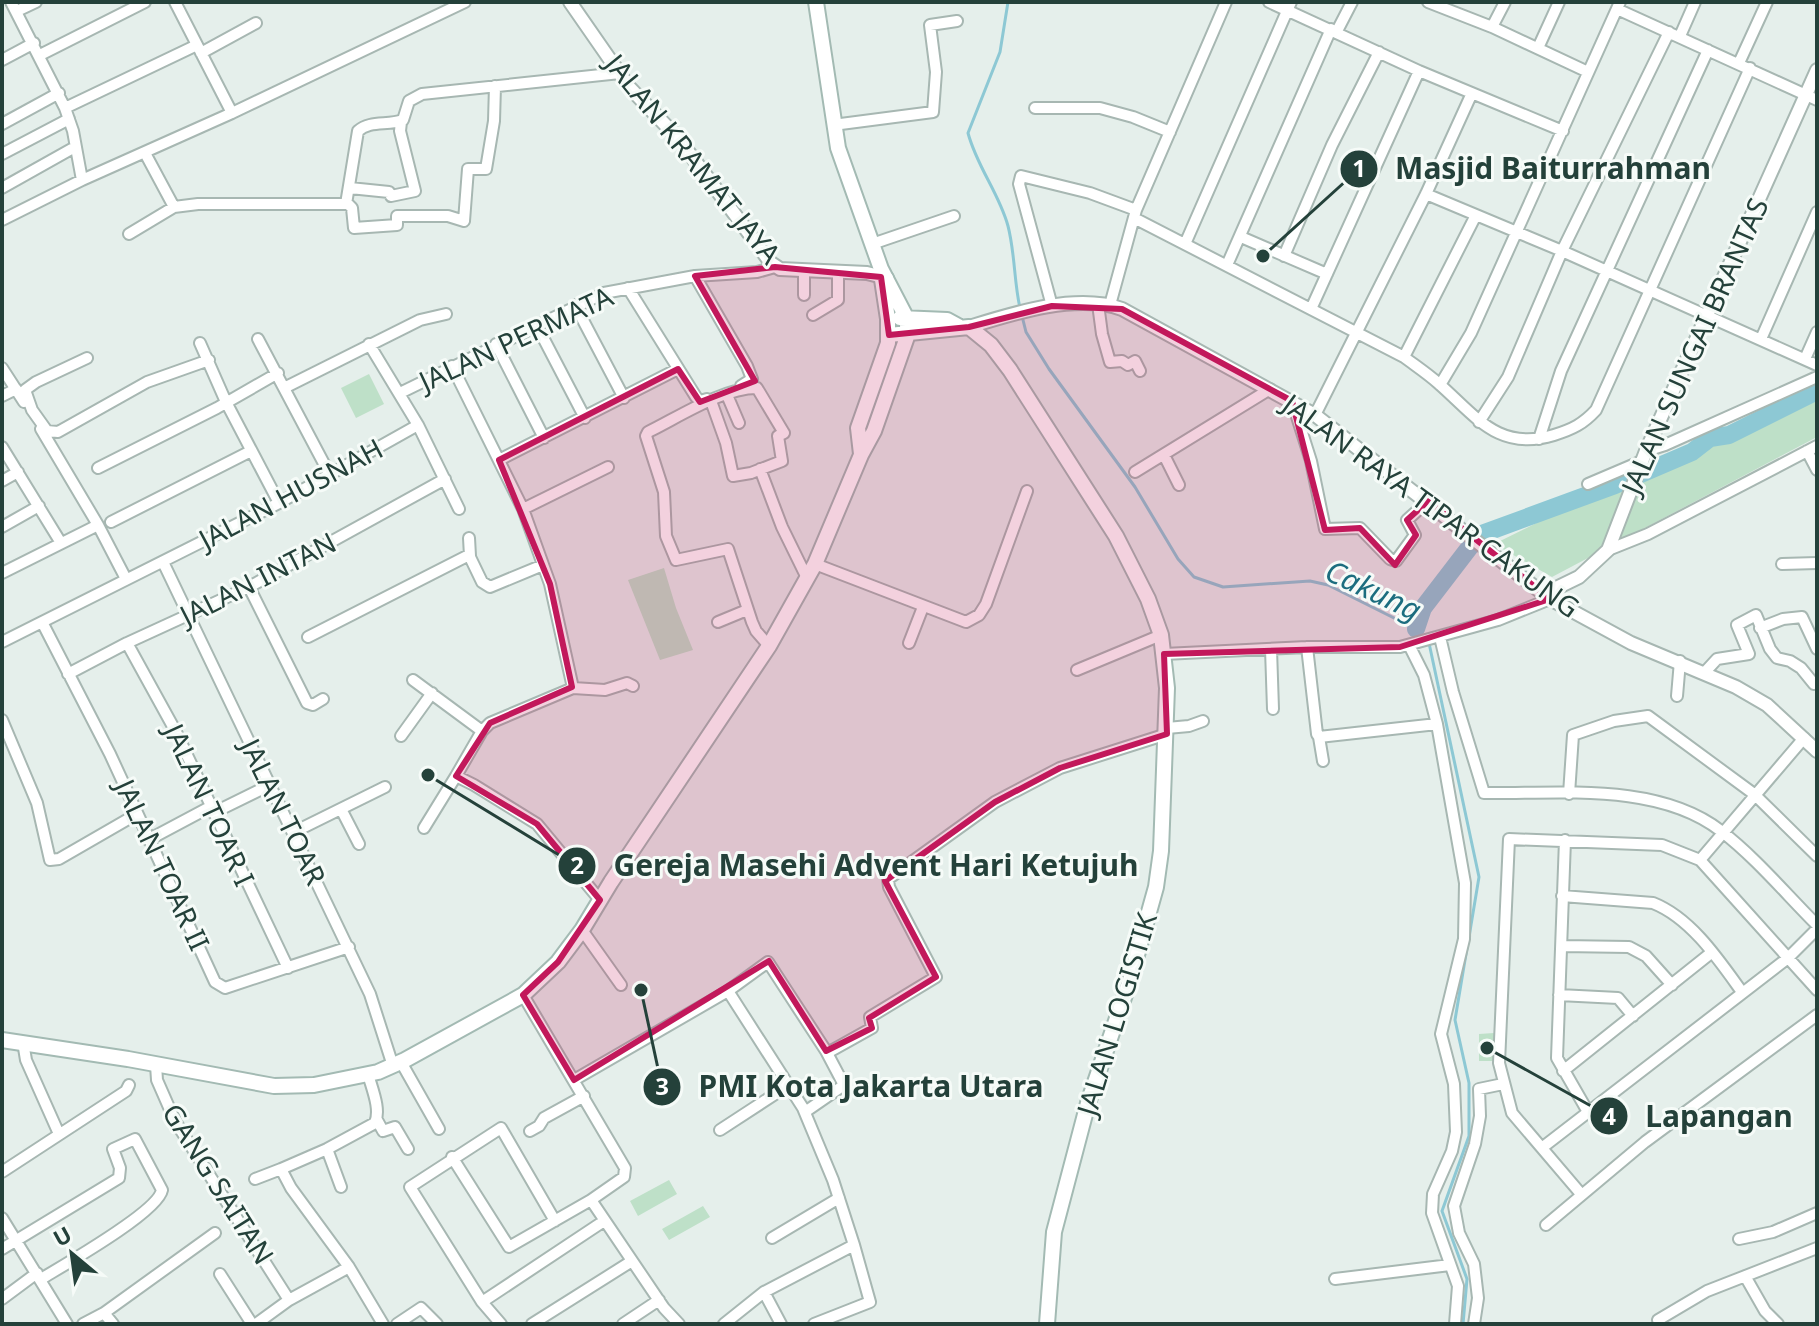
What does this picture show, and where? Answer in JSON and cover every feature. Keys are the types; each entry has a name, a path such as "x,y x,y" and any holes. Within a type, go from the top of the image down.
{"main road":[{"path":"12,1041 287,1087 368,1074 397,1064 523,995 542,979 582,930 769,646 811,571 874,431 908,334 906,317 883,275 838,148 816,2"},
{"path":"861,455 858,428 889,335 883,275"},
{"path":"888,319 947,320 964,327"},
{"path":"889,335 964,327"},
{"name":"JALAN LOGISTIK","path":"964,327 1000,354 1116,536 1148,599 1161,635 1164,654 1167,731 1161,851 1156,887 1130,980 1088,1103 1054,1232 1047,1324"}],"street":[{"path":"36,2 14,6 59,93 82,180"},
{"path":"40,55 145,2"},
{"path":"175,2 232,113"},
{"name":"JALAN KRAMAT JAYA","path":"570,2 629,87 678,138 775,267 804,272 883,275"},
{"path":"1140,371 1135,361 1128,365 1122,361 1110,362 1102,334 1104,304 1135,214 1226,2"},
{"path":"1269,2 1289,6 1419,71 1563,131"},
{"path":"1227,265 1334,30 1352,2"},
{"path":"1428,2 1453,7 1588,72"},
{"path":"1492,27 1505,2"},
{"path":"1538,48 1559,2"},
{"path":"1479,422 1508,377 1562,251 1674,34 1695,2"},
{"path":"1739,63 1767,2"},
{"path":"2,220 457,4"},
{"path":"1440,385 1471,333 1619,5 1674,34 1812,97"},
{"path":"1185,244 1289,6"},
{"path":"833,125 933,112 936,72 930,25 957,21"},
{"path":"2,154 67,114 256,23"},
{"path":"2,60 34,43"},
{"path":"1539,439 1561,371 1708,50"},
{"path":"1284,256 1332,145 1379,52"},
{"path":"1052,306 1019,184 1021,176 1090,193 1135,214 1185,244 1404,357 1440,385 1479,422 1503,436 1521,440 1539,439 1581,426 1596,410 1750,68"},
{"name":"JALAN SUNGAI BRANTAS","path":"1547,597 1579,577 1608,550 1642,461 1707,314 1812,97 1817,70"},
{"path":"1311,309 1419,71"},
{"path":"350,188 389,192 391,196 415,191 400,131 409,101 418,96 620,73"},
{"path":"129,234 174,207 198,204 347,203 352,208 354,228 397,225 397,216 448,216 464,221 468,169 486,169 494,121 495,86"},
{"path":"2,124 59,93"},
{"path":"1315,415 1426,194 1472,93"},
{"path":"1035,108 1100,108 1170,132"},
{"path":"347,203 358,131 368,124 401,122"},
{"path":"2,188 75,147"},
{"path":"145,153 174,207"},
{"path":"1426,194 1707,314 1817,365"},
{"path":"1761,339 1817,212"},
{"path":"1404,357 1476,215"},
{"path":"872,244 954,216"},
{"path":"1241,237 1327,274"},
{"name":"JALAN PERMATA","path":"400,393 604,293 695,276 757,272 775,267"},
{"path":"813,315 838,300 838,271"},
{"path":"804,272 804,295"},
{"path":"695,276 752,379 705,401 648,432 646,436 664,492 666,536 676,560 728,549 747,610 756,631 769,646"},
{"path":"628,288 678,369 705,401 726,443 730,473 737,476 782,461 778,436 784,433 758,389 745,389 705,401"},
{"name":"JALAN RAYA TIPAR CAKUNG","path":"964,327 1052,306 1104,304 1122,309 1315,415 1547,597 1623,639 1705,672 1767,705 1812,743"},
{"path":"575,305 624,398"},
{"path":"284,388 420,320 446,314"},
{"path":"536,324 585,418"},
{"path":"1805,359 1817,332"},
{"path":"258,339 330,475"},
{"path":"200,343 226,402 279,503"},
{"path":"369,344 418,425 459,509"},
{"path":"496,344 544,438"},
{"path":"87,358 25,390 32,410 47,431 58,432 147,382 209,360"},
{"path":"452,366 523,509 560,624 573,688"},
{"path":"2,368 98,525 125,577"},
{"path":"499,460 678,369"},
{"path":"98,468 278,373"},
{"path":"1588,484 1642,461 1665,445 1817,377"},
{"path":"2,396 16,389"},
{"path":"1135,472 1270,389"},
{"path":"727,395 739,423"},
{"path":"1292,401 1311,461 1327,530 1360,528 1390,559 1396,561 1415,535 1407,520 1428,501"},
{"name":"JALAN HUSNAH","path":"2,642 279,503 418,425"},
{"path":"2,447 61,543"},
{"path":"1608,550 1648,534 1812,449 1817,470"},
{"path":"111,522 251,451"},
{"path":"1164,455 1179,485"},
{"path":"523,509 608,467"},
{"path":"760,469 782,527 811,571 966,622 979,615 986,604 1027,491"},
{"path":"2,481 18,472"},
{"name":"JALAN INTAN","path":"68,674 249,587 445,479"},
{"path":"2,527 39,506"},
{"path":"2,573 98,525"},
{"path":"469,538 470,556 482,582 490,587 543,565"},
{"path":"308,637 470,556"},
{"name":"JALAN TOAR","path":"163,562 349,947 397,1064 439,1129"},
{"path":"1782,564 1817,563"},
{"path":"249,587 307,703 313,705 323,699"},
{"path":"1164,654 1414,644 1498,620 1547,597"},
{"path":"909,643 923,607"},
{"path":"718,622 747,610"},
{"path":"1705,672 1717,659 1749,654 1737,625 1756,615 1777,658 1801,668 1814,684"},
{"path":"1760,628 1783,619 1802,617 1817,649"},
{"name":"JALAN TOAR II","path":"42,622 110,754 215,982 225,988 349,947"},
{"path":"1077,670 1161,635"},
{"path":"1436,638 1484,793 1634,796 1668,804 1722,831 1817,927 1788,958 1543,1147"},
{"name":"JALAN TOAR I","path":"127,643 176,732 288,968"},
{"path":"1414,644 1437,724 1465,883 1464,939 1441,1034 1456,1093 1456,1132 1452,1151 1433,1194 1432,1207 1434,1223 1458,1286 1455,1324"},
{"path":"1307,647 1323,761"},
{"path":"1271,649 1273,709"},
{"path":"1677,696 1680,661"},
{"path":"413,680 482,731"},
{"path":"424,828 482,731 500,717 573,688 605,690 628,683 633,686"},
{"path":"401,736 432,693"},
{"path":"1569,794 1574,734 1614,721 1648,716 1754,794 1817,856"},
{"path":"2,720 37,803 50,860 59,859 137,814"},
{"path":"827,1051 872,1028 870,1017 936,977 889,887 888,879 995,802 1060,768 1203,721"},
{"path":"1318,737 1437,724"},
{"path":"1700,860 1754,794 1812,743"},
{"path":"456,776 537,824 600,900"},
{"path":"148,840 270,785"},
{"path":"294,832 385,787"},
{"path":"341,809 359,844"},
{"path":"1581,1194 1512,1113 1503,1084 1499,1063 1509,839 1565,844 1662,845 1700,860 1817,990"},
{"path":"1565,844 1557,1058 1588,1112"},
{"path":"1562,896 1653,903 1663,907 1687,926 1742,992"},
{"path":"582,930 621,985"},
{"path":"1562,946 1629,947 1646,956 1672,985"},
{"path":"1563,1071 1711,953"},
{"path":"574,1080 728,991 768,962 827,1051 844,1085 805,1112"},
{"path":"728,991 805,1112 839,1198 849,1247 870,1302 814,1324"},
{"path":"452,1157 509,1247 591,1200 626,1173 523,995"},
{"path":"1559,995 1618,998 1633,1016"},
{"path":"1546,1225 1645,1142 1817,1015"},
{"path":"2,1027 26,1060 59,1134"},
{"name":"GANG SAITAN","path":"156,1065 157,1080 175,1121 289,1300"},
{"path":"368,1074 377,1120 383,1131 395,1127 408,1149"},
{"path":"1474,1324 1478,1298 1474,1264 1459,1233 1454,1206 1475,1144 1480,1116 1479,1089 1503,1084"},
{"path":"2,1172 126,1091 129,1085"},
{"path":"720,1130 789,1085"},
{"path":"530,1131 539,1126 543,1119 584,1096"},
{"path":"255,1179 327,1149 377,1120"},
{"path":"501,1324 482,1302 410,1188 498,1128 504,1129 555,1221"},
{"path":"2,1249 119,1178 120,1168 113,1149 133,1139 141,1148 162,1190 152,1208 2,1299"},
{"path":"327,1149 341,1187"},
{"path":"281,1169 291,1188 349,1267 383,1324"},
{"path":"772,1238 839,1198"},
{"path":"591,1200 659,1300 679,1324"},
{"path":"1739,1239 1773,1232 1817,1213"},
{"path":"2,1218 64,1322"},
{"path":"482,1302 604,1221"},
{"path":"83,1324 104,1313 215,1233"},
{"path":"724,1324 764,1292 849,1247"},
{"path":"1658,1320 1694,1298 1817,1248"},
{"path":"532,1324 632,1261"},
{"path":"1335,1279 1450,1265"},
{"path":"220,1274 254,1324 289,1300 349,1267"},
{"path":"1745,1276 1765,1311 1778,1324"},
{"path":"764,1292 781,1324"},
{"path":"623,1324 659,1300"},
{"path":"397,1324 422,1308 437,1324"},
{"path":"104,1313 113,1324"}],"highlighted area":[{"path":"775,267 881,277 889,335 969,327 1052,306 1122,309 1292,401 1325,530 1360,528 1395,565 1416,535 1407,520 1428,501 1550,599 1400,647 1164,654 1167,734 1060,768 995,802 885,881 936,977 869,1018 872,1028 826,1051 769,961 574,1080 523,995 558,962 600,900 537,824 456,776 490,723 572,687 550,584 499,460 678,369 700,402 755,381 695,276"}],"green space":[{"path":"369,374 384,404 356,418 341,388"},
{"path":"1817,384 1817,437 1552,577 1494,544"},
{"path":"664,568 693,650 660,660 628,580"},
{"path":"1494,1033 1494,1061 1479,1061 1479,1034"},
{"path":"669,1180 677,1194 638,1216 630,1201"},
{"path":"703,1206 710,1217 669,1240 662,1229"}],"waterway":[{"name":"Cakung","path":"1008,2 1000,52 968,133 1008,226 1020,308"},
{"name":"Cakung","path":"1022,316 1026,332 1049,369 1135,487 1178,559 1194,577 1223,587 1310,581 1328,585 1425,637"},
{"path":"1416,629 1423,608 1479,535 1615,485 1692,452 1710,438 1729,435 1817,391"},
{"name":"Cakung","path":"1429,643 1479,877 1469,937"},
{"name":"Cakung","path":"1463,1324 1467,1279 1442,1211 1469,1136 1469,1083 1455,1020 1467,948"}],"place":[{"name":"Masjid Baiturrahman","path":"1263,256"},
{"name":"Gereja Masehi Advent Hari Ketujuh","path":"428,775"},
{"name":"PMI Kota Jakarta Utara","path":"641,990"},
{"name":"Lapangan","path":"1487,1048"}]}
